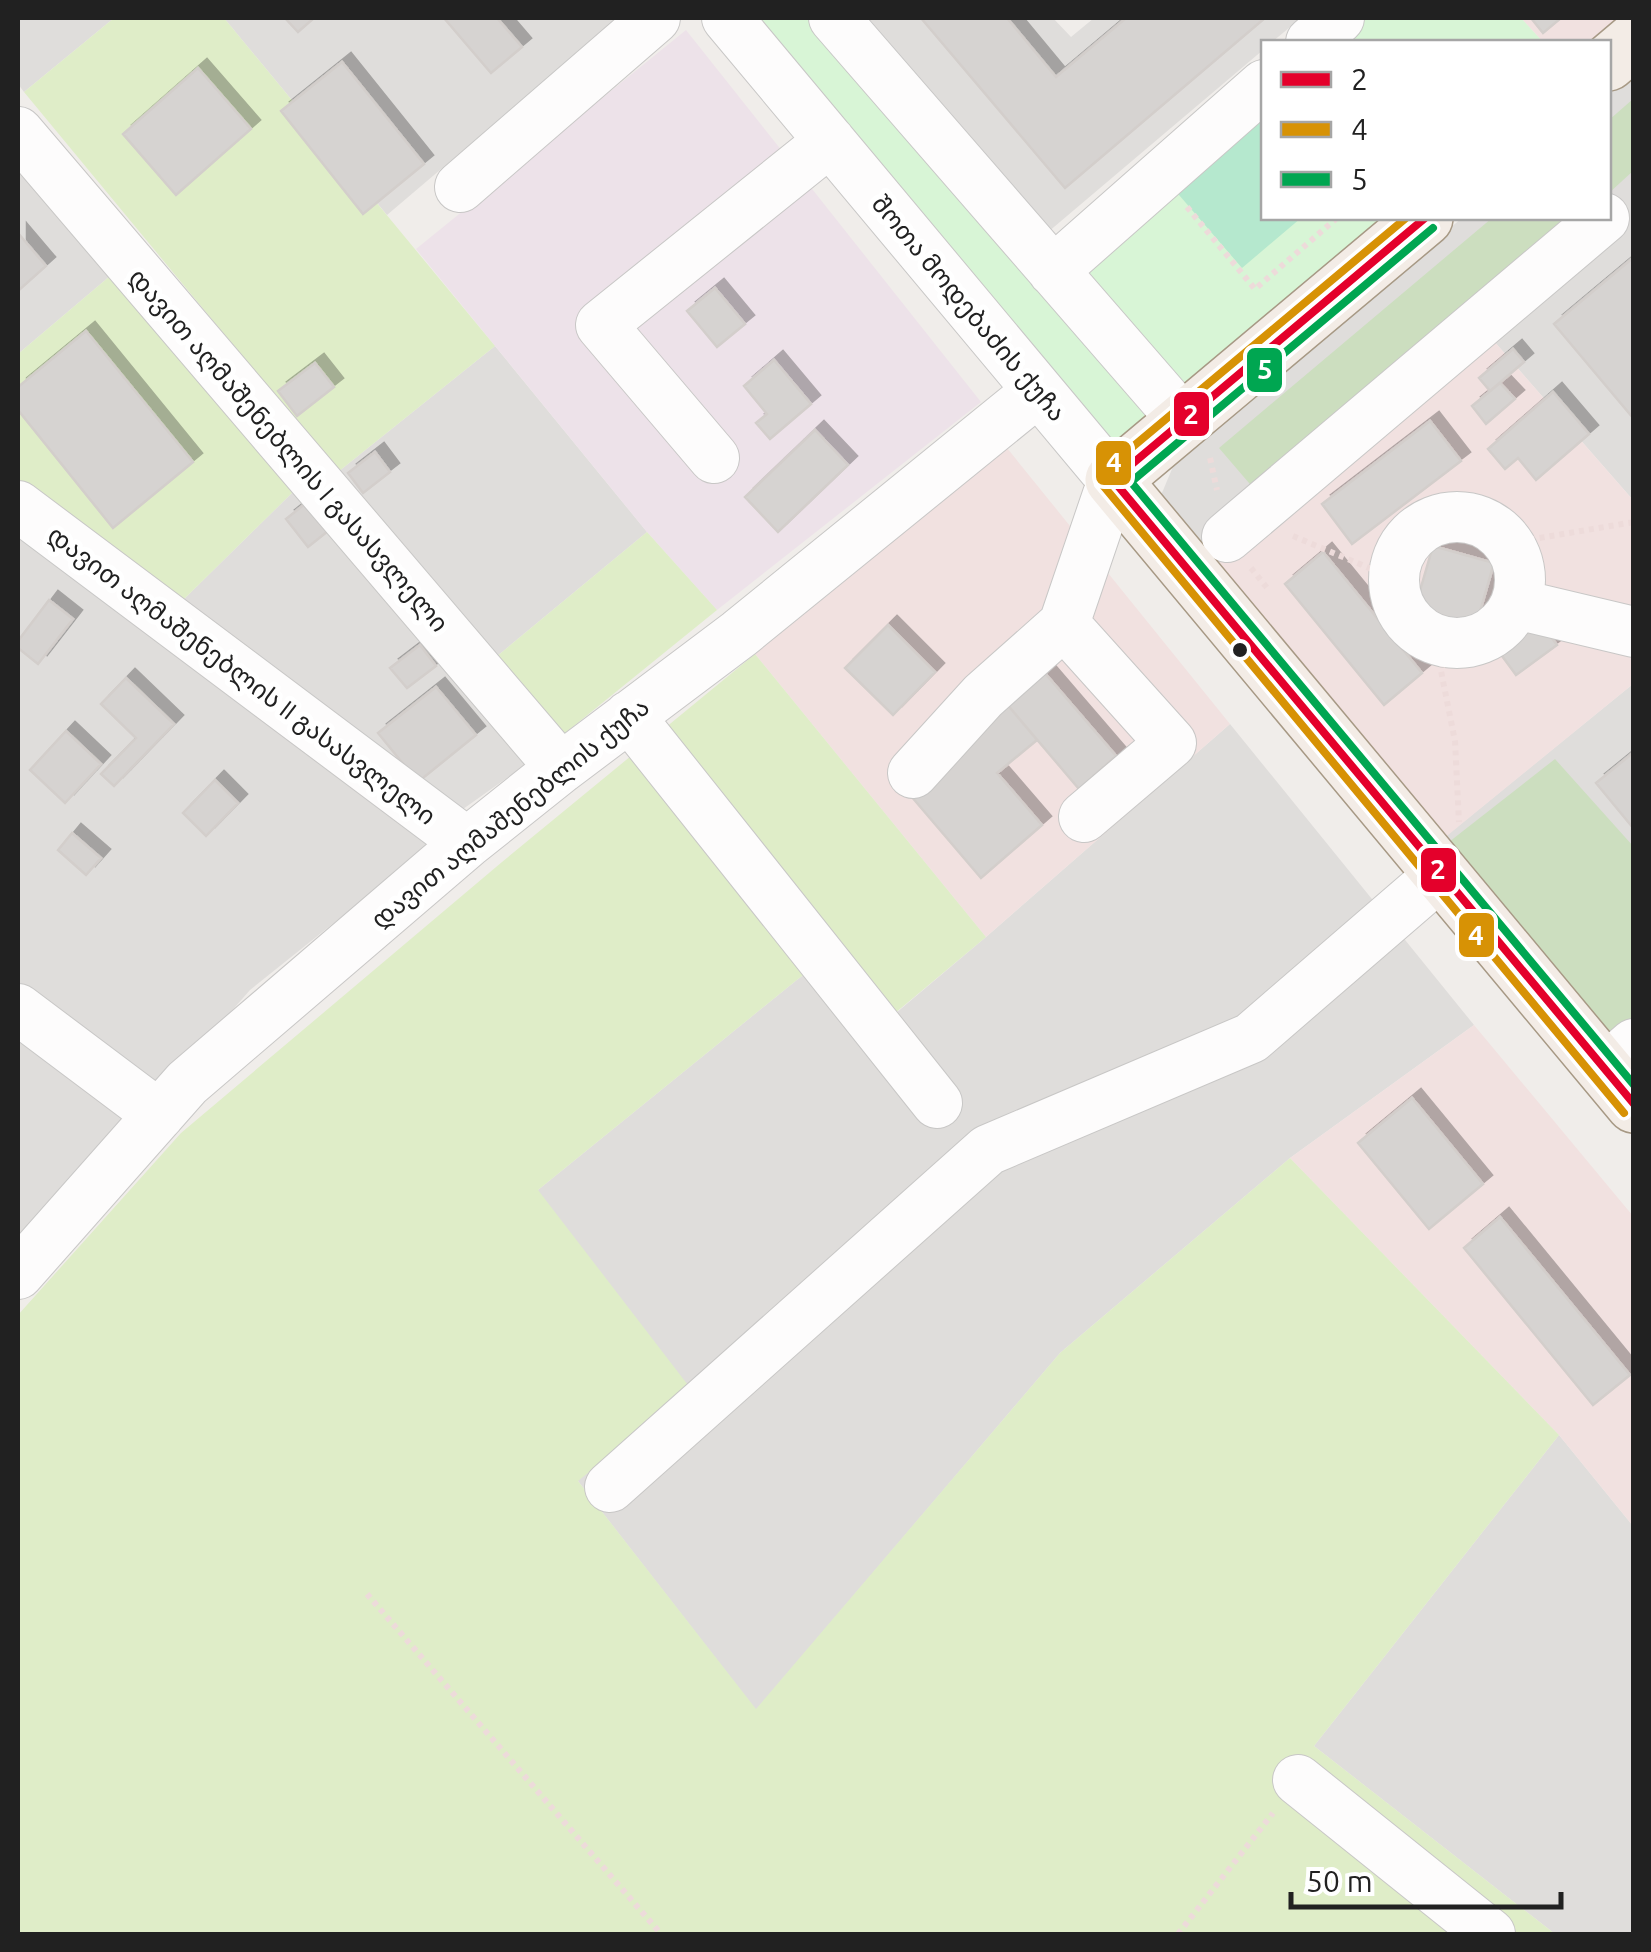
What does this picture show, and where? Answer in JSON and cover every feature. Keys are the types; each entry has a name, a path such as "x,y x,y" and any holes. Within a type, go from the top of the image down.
{"main road":[{"path":"1611,60 1634,42"},
{"path":"1113,480 1423,220"},
{"name":"შოთა მოდებაძის ქუჩა","path":"1113,480 1433,865 1624,1073"}],"street":[{"path":"460,187 656,18"},
{"name":"შოთა მოდებაძის ქუჩა","path":"727,18 1113,480"},
{"path":"834,18 1184,420"},
{"path":"1313,40 1340,18"},
{"path":"1052,271 1261,87"},
{"name":"დავით აღმაშენებლის I გასასვლელი","path":"18,132 560,768"},
{"path":"714,458 601,324 830,140"},
{"path":"1611,212 1634,192"},
{"path":"1238,528 1601,220"},
{"name":"დავით აღმაშენებლის ქუჩა","path":"18,1274 187,1083 467,843 560,768 740,634 1038,391"},
{"path":"913,774 984,696 1064,624 1113,480"},
{"name":"დავით აღმაშენებლის II გასასვლელი","path":"18,506 467,843"},
{"path":"1466,516 1491,525 1510,543 1519,562 1521,584 1516,604 1496,631 1465,643 1448,643 1426,636 1408,622 1397,602 1393,578 1399,552 1416,531 1439,518 1466,516"},
{"path":"1516,604 1634,632"},
{"path":"1064,624 1171,744 1084,817"},
{"path":"629,716 937,1102"},
{"path":"610,1486 988,1150 1250,1038 1433,865"},
{"path":"18,1009 159,1115"},
{"path":"1298,1780 1490,1934"}],"path":[{"path":"1160,176 1255,289 1334,220"},
{"path":"1510,543 1634,522"},
{"path":"1238,528 1393,578"},
{"path":"1433,865 1459,832 1456,741 1441,671 1448,643"},
{"path":"367,1594 662,1934"},
{"path":"1178,1934 1298,1780"}],"shaded area":[{"path":"18,18 114,18 24,92 18,84"},
{"path":"224,18 619,18 387,215"},
{"path":"855,18 1053,18 1071,37 1094,18 1301,18 1274,40 1261,40 1261,52 1041,238"},
{"path":"1521,18 1633,18 1610,40 1541,40"},
{"path":"686,30 981,402 717,610 647,532 416,249"},
{"path":"1633,73 1633,500 1486,332 1436,844 1633,684 1633,1078 1154,512 1177,457 1460,220 1611,220 1611,92"},
{"path":"18,162 110,276 18,354"},
{"path":"1486,332 1633,500 1633,684 1437,844 1207,568"},
{"path":"495,346 647,532 496,657 338,472"},
{"path":"1007,448 1230,724 986,937 755,654"},
{"path":"293,492 528,763 456,814 179,604"},
{"path":"18,522 441,837 250,990 18,1255"},
{"path":"1230,724 1474,1025 1290,1158 1060,1353 756,1710 578,1481 538,1190 832,954 883,1024"},
{"path":"1474,1025 1633,1216 1633,1526 1559,1435 1290,1158"},
{"path":"1559,1435 1633,1526 1633,1934 1555,1934 1314,1746"}],"green space":[{"path":"114,18 224,18 495,346 338,472 24,92"},
{"path":"738,18 821,18 1052,286 1261,99 1261,220 1394,220 1117,446"},
{"path":"1353,18 1521,18 1541,40 1327,40"},
{"path":"1633,99 1633,171 1611,191 1611,118"},
{"path":"1261,111 1261,220 1299,220 1242,268 1173,188"},
{"path":"1490,220 1577,220 1255,490 1219,448"},
{"path":"110,276 293,492 179,604 18,479 18,354"},
{"path":"647,532 717,610 559,738 496,657"},
{"path":"755,654 986,937 882,1024 832,954 538,1190 691,1389 578,1481 756,1709 1060,1353 1290,1158 1559,1435 1314,1746 1555,1934 18,1934 18,1315 181,1133"},
{"path":"1555,759 1633,846 1633,1079 1440,849"}],"building":[{"path":"285,18 314,18 298,32"},
{"path":"444,18 497,18 522,47 491,73"},
{"path":"921,18 1007,18 1056,77 1126,18 1265,18 1065,188"},
{"path":"1531,18 1561,18 1543,33"},
{"path":"342,62 424,164 363,214 281,111"},
{"path":"198,68 251,129 176,195 123,134"},
{"path":"18,233 46,266 18,291"},
{"path":"1634,257 1634,419 1554,324"},
{"path":"715,288 745,324 717,347 687,311"},
{"path":"86,331 193,462 113,528 18,410 18,387"},
{"path":"1513,349 1524,362 1490,391 1479,378"},
{"path":"774,360 811,404 770,439 756,423 767,414 744,386"},
{"path":"315,363 334,387 297,416 278,391"},
{"path":"1500,383 1515,399 1486,424 1472,406"},
{"path":"1553,392 1589,434 1536,480 1518,458 1505,469 1488,449"},
{"path":"1430,421 1461,461 1352,544 1322,504"},
{"path":"815,430 848,465 778,532 745,497"},
{"path":"375,452 390,472 363,493 348,473"},
{"path":"306,503 328,531 308,547 286,519"},
{"path":"1433,546 1494,563 1476,625 1415,608"},
{"path":"1323,552 1422,673 1384,705 1285,584"},
{"path":"49,600 73,619 38,664 18,648 18,641"},
{"path":"1535,615 1557,645 1516,675 1494,645"},
{"path":"888,625 935,672 893,715 845,668"},
{"path":"420,645 436,666 407,688 390,668"},
{"path":"1043,671 1116,756 1079,789 1006,703"},
{"path":"126,678 174,724 114,786 101,774 136,738 101,704"},
{"path":"436,687 476,735 418,782 378,733"},
{"path":"1006,703 1037,740 997,773 1042,825 981,878 905,789"},
{"path":"66,731 101,764 65,803 30,770"},
{"path":"1634,752 1634,829 1596,783"},
{"path":"215,780 238,803 206,836 183,813"},
{"path":"72,833 101,858 86,875 58,850"},
{"path":"1412,1098 1483,1184 1429,1229 1358,1143"},
{"path":"1500,1217 1630,1375 1593,1405 1464,1248"}],"transit line":[{"name":"4","path":"1404,220 1105,470 1101,483 1624,1113"},
{"name":"2","path":"1423,220 1113,480 1634,1104"},
{"name":"5","path":"1433,228 1131,482 1634,1085"}]}
